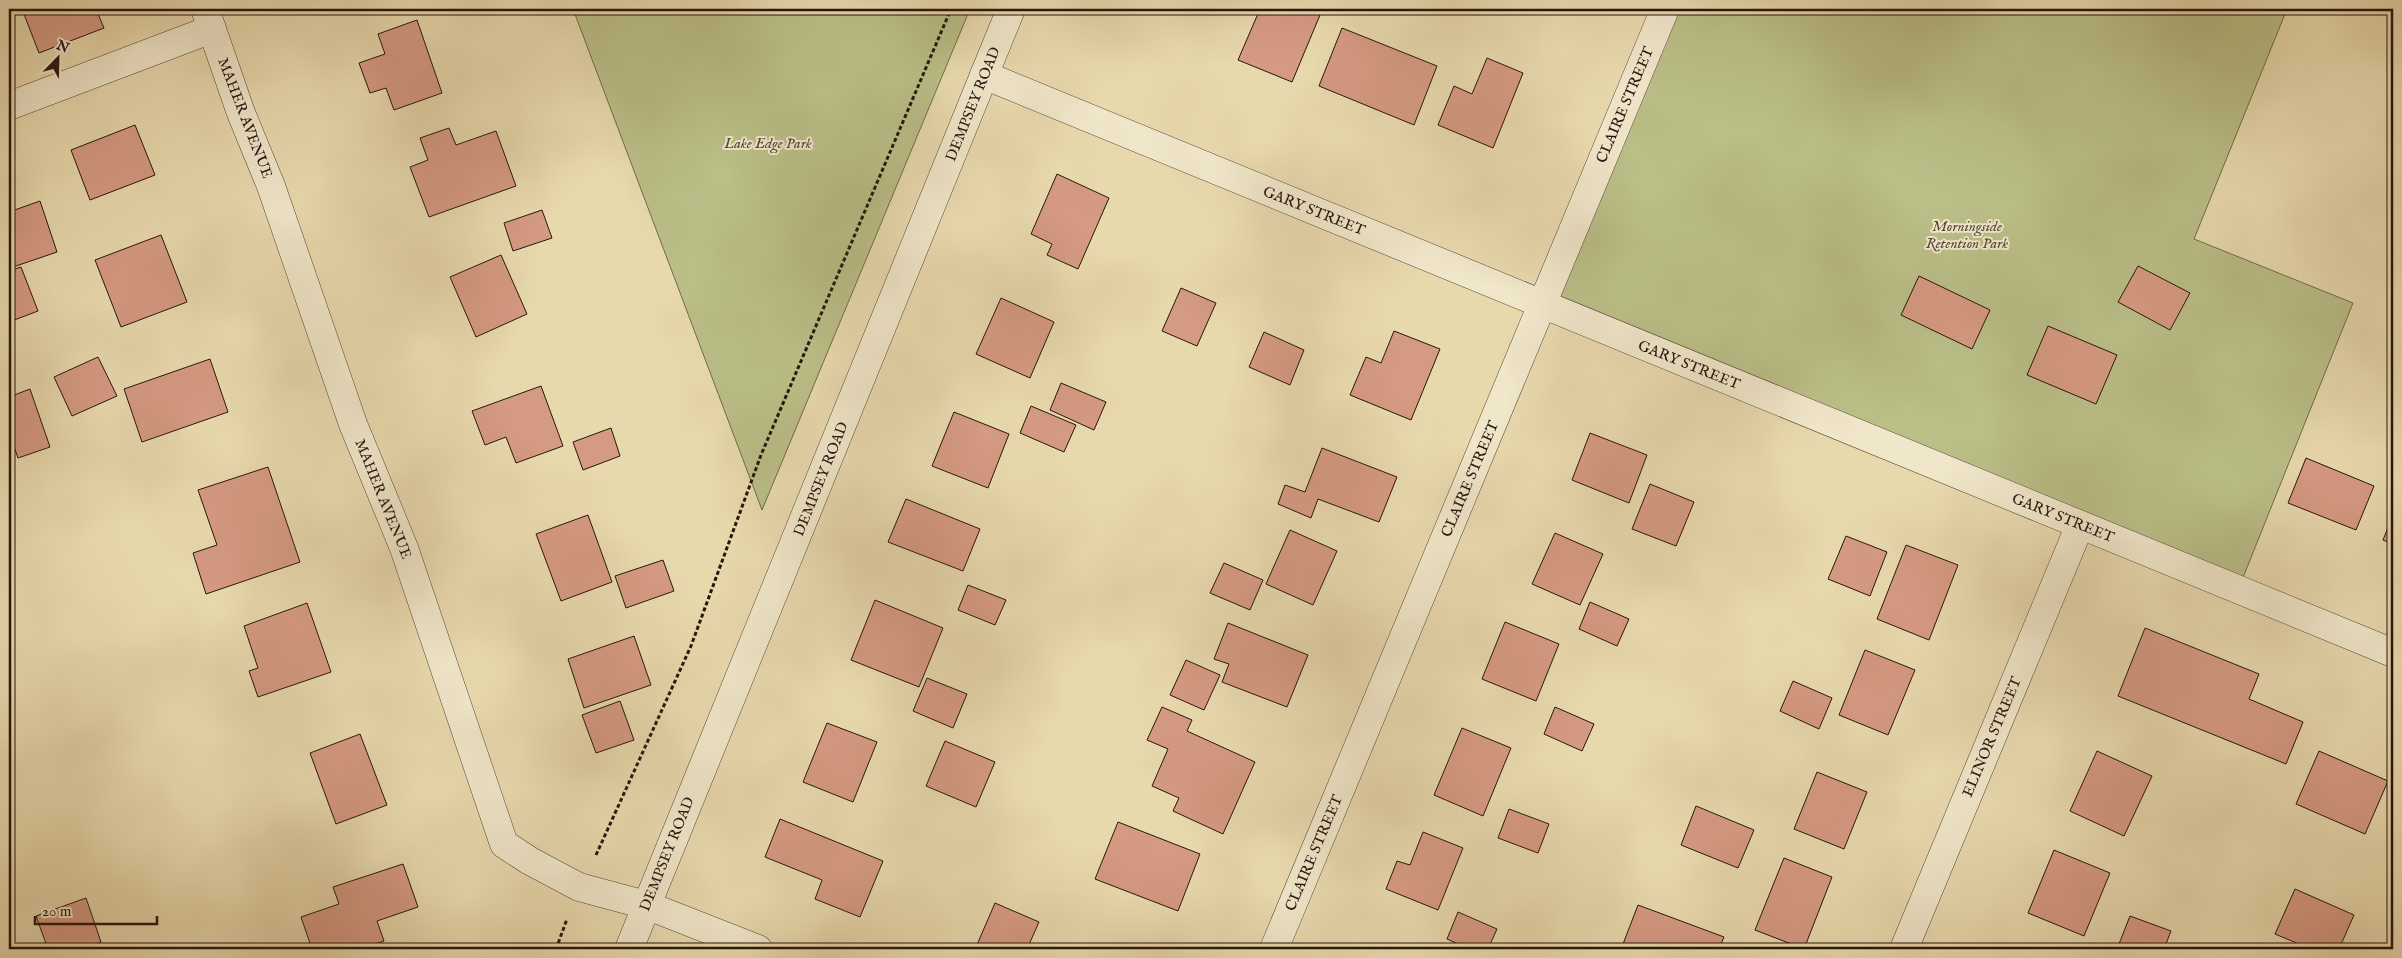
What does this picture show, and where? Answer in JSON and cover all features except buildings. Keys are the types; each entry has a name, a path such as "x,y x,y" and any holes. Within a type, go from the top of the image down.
{"street":[{"name":"DEMPSEY ROAD","path":"629,949 829,462 1011,9"},
{"name":"CLAIRE STREET","path":"1274,949 1665,9"},
{"path":"9,106 209,19"},
{"name":"MAHER AVENUE","path":"209,19 242,113 271,186 353,424 404,548 504,844 530,861 579,887 646,905 758,949"},
{"name":"GARY STREET","path":"984,75 2393,653"},
{"name":"ELINOR STREET","path":"1904,949 2080,525"}],"path":[{"path":"608,833 691,646 761,454 951,9"}],"green space":[{"name":"Lake Edge Park","path":"573,9 970,9 762,510"},
{"name":"Morningside Retention Park","path":"1665,9 2287,9 2194,239 2353,303 2238,590 1543,304"}]}
